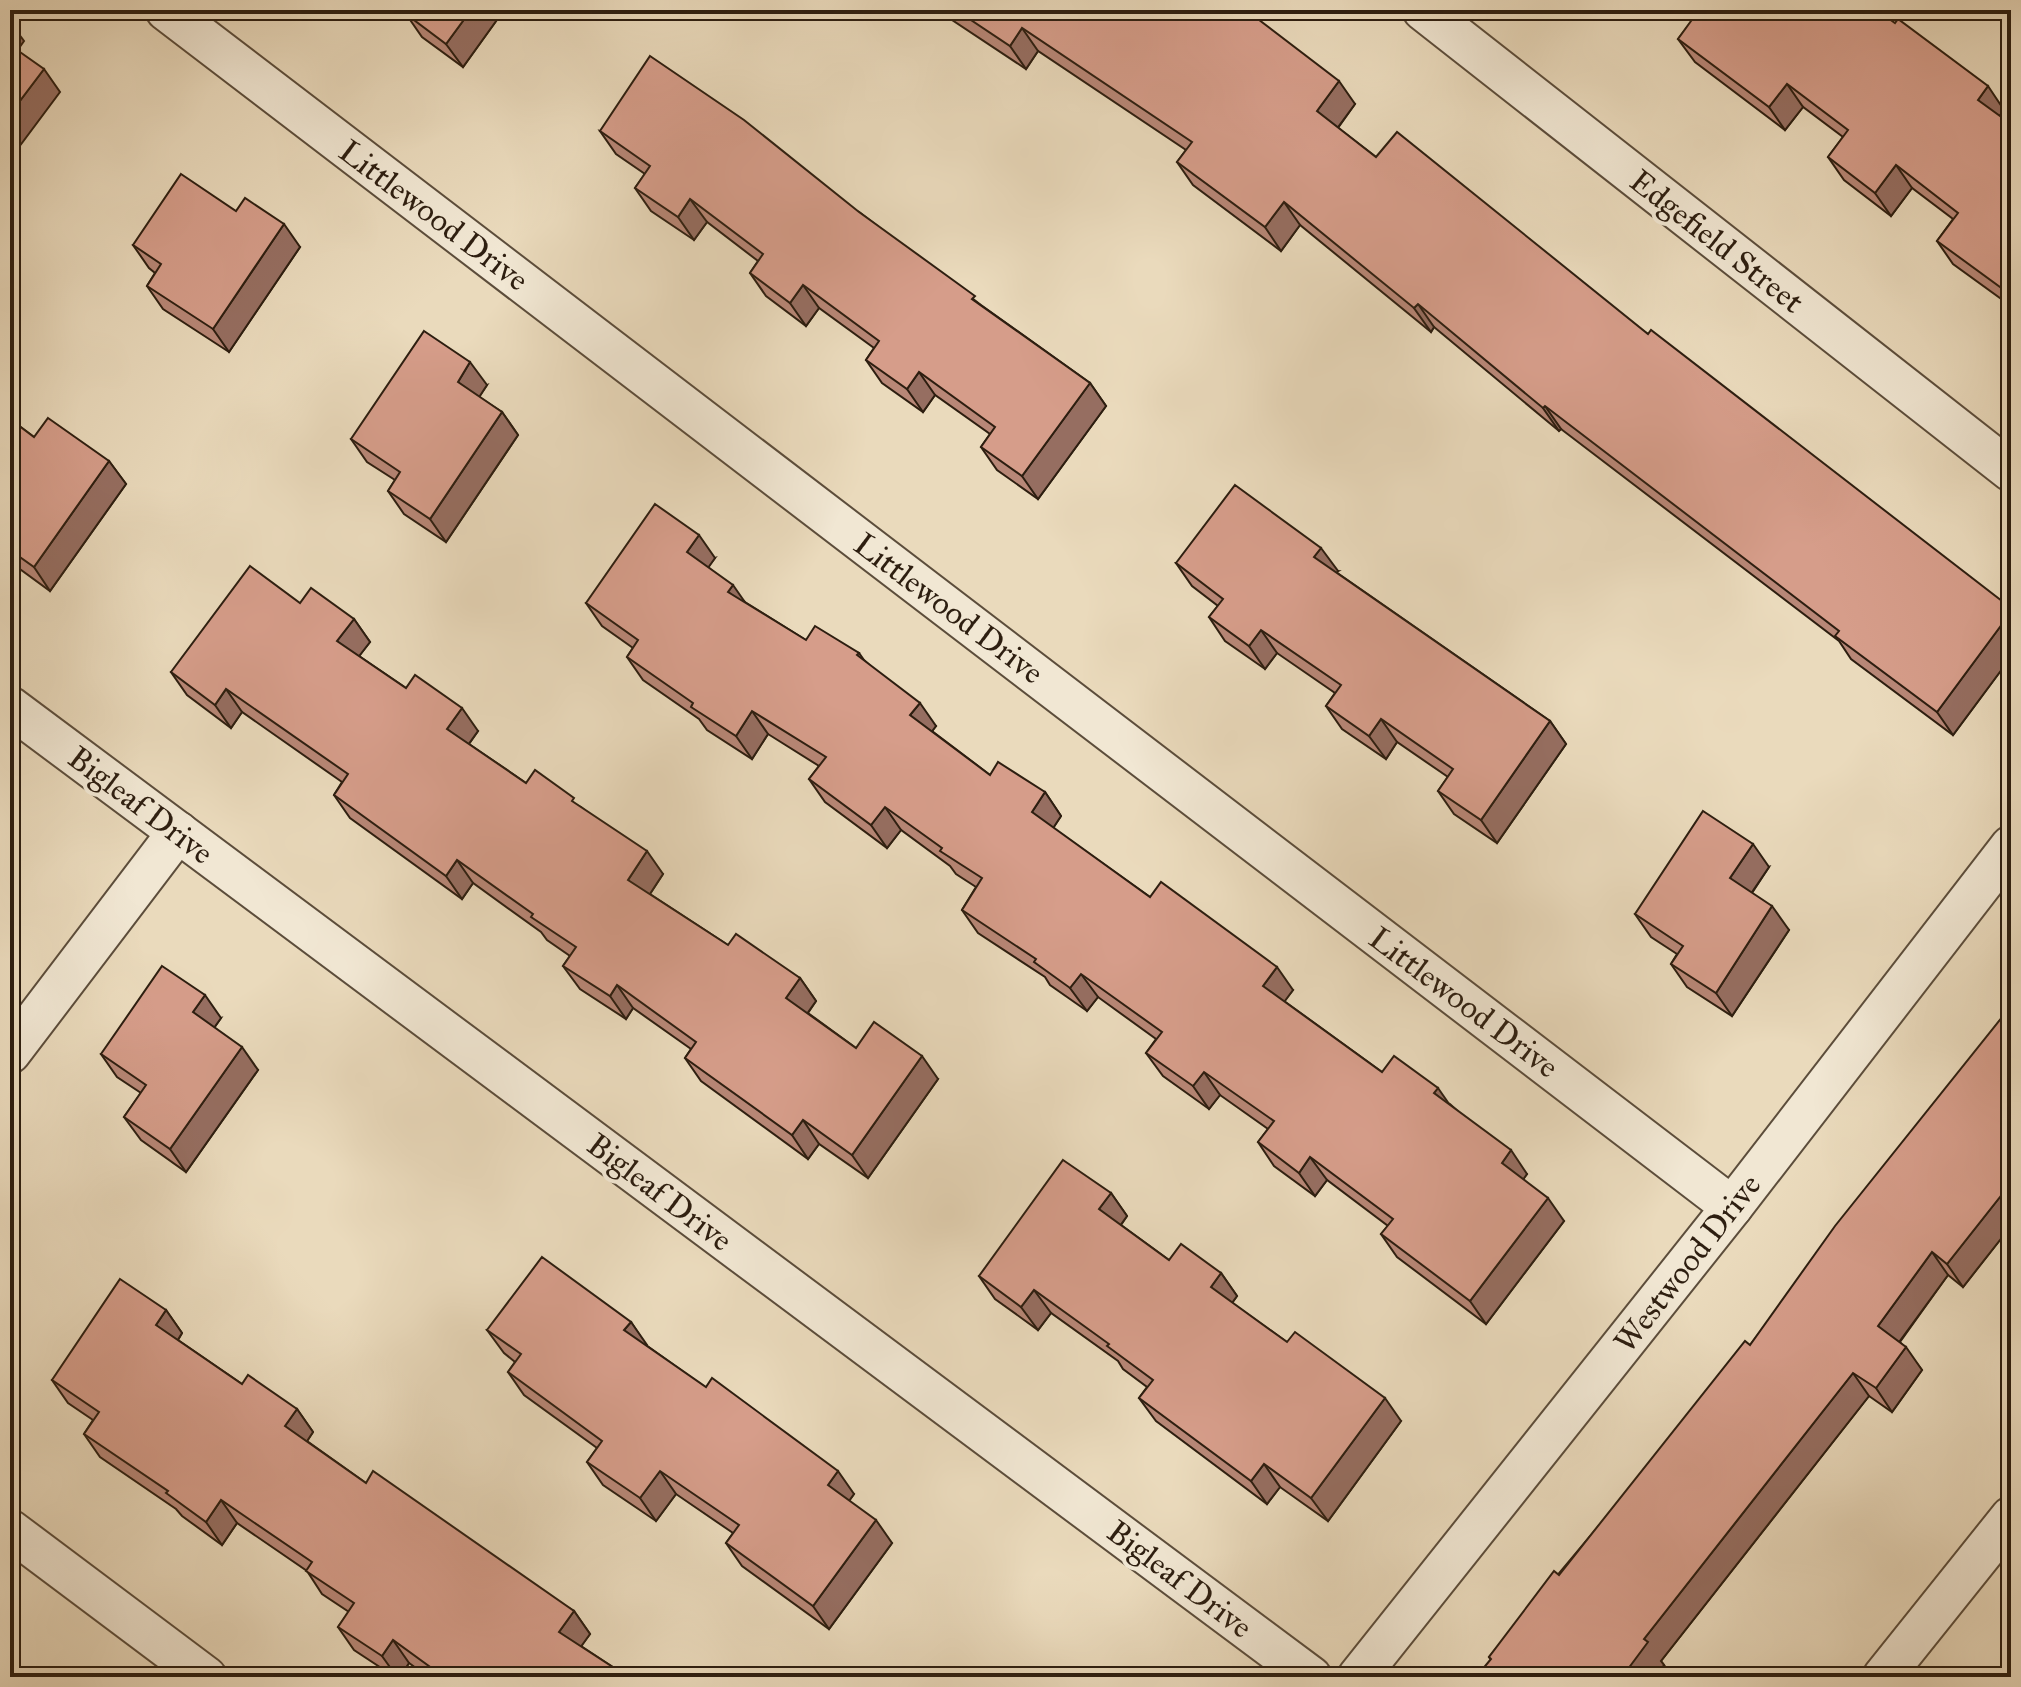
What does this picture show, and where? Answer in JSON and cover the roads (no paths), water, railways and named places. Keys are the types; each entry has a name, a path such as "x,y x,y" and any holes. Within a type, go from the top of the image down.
{"street":[{"name":"Littlewood Drive","path":"166,10 1732,1207"},
{"name":"Edgefield Street","path":"1423,10 2011,471"},
{"name":"Bigleaf Drive","path":"10,707 1311,1677"},
{"path":"10,1053 178,832"},
{"name":"Westwood Drive","path":"1358,1677 1732,1207 2011,846"},
{"path":"1883,1677 2011,1517"},
{"path":"10,1530 206,1677"}]}
